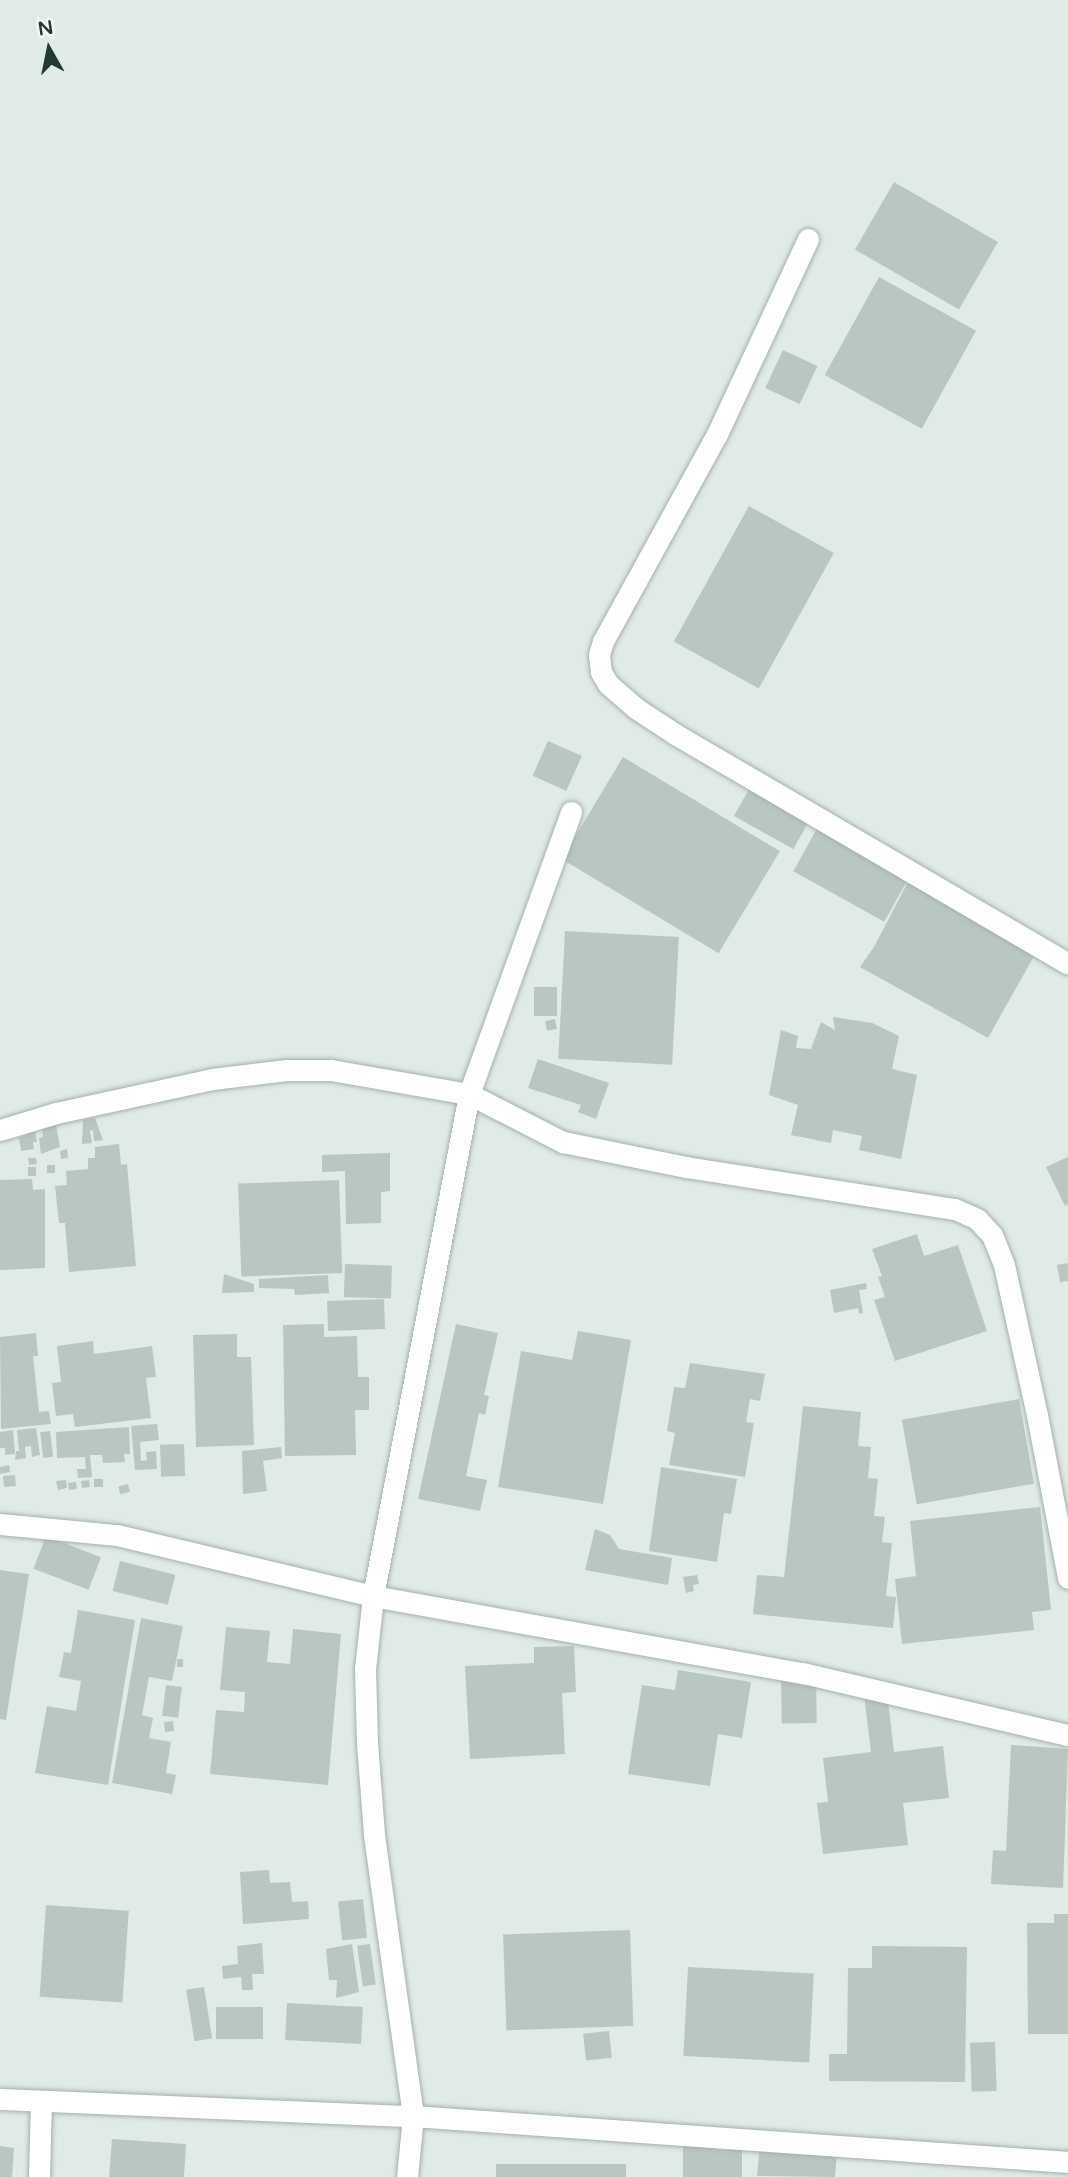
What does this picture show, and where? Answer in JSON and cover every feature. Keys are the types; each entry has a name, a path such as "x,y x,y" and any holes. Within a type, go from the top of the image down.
{"street":[{"path":"808,239 717,434 603,640 599,655 601,672 608,684 637,709 675,734 1068,964"},
{"path":"407,2177 413,2116 374,1834 367,1744 365,1669 373,1596 469,1094 571,812"},
{"path":"0,1130 57,1112 212,1079 286,1070 331,1070 469,1094 563,1142 739,1176 955,1209 977,1219 992,1235 1004,1265 1068,1578"},
{"path":"0,1524 117,1535 373,1596 803,1673 1068,1735"},
{"path":"0,2099 413,2116 1068,2162"},
{"path":"39,2177 41,2101"}],"building":[{"path":"894,182 998,242 959,310 855,250"},
{"path":"879,277 976,331 922,429 825,375"},
{"path":"783,350 817,366 800,404 765,388"},
{"path":"749,506 834,553 759,689 674,642"},
{"path":"548,741 582,756 566,791 533,776"},
{"path":"623,757 780,851 719,953 562,859"},
{"path":"749,789 808,822 793,849 734,816"},
{"path":"819,825 910,875 884,922 793,871"},
{"path":"910,878 1038,949 988,1038 860,967 874,947"},
{"path":"565,931 679,937 672,1065 558,1059"},
{"path":"534,987 557,987 557,1016 534,1016"},
{"path":"833,1017 872,1023 899,1036 892,1069 917,1075 901,1159 859,1150 862,1136 833,1130 831,1143 791,1135 798,1105 769,1095 781,1030 798,1036 796,1048 811,1049 821,1022 835,1030"},
{"path":"555,1019 557,1029 547,1031 545,1021"},
{"path":"538,1059 609,1083 596,1119 578,1112 581,1105 528,1088"},
{"path":"95,1118 103,1140 94,1141 93,1130 90,1131 92,1143 82,1144 83,1120"},
{"path":"56,1125 60,1147 41,1154 39,1138 43,1137 42,1127"},
{"path":"35,1131 37,1142 33,1142 34,1149 21,1151 19,1138"},
{"path":"119,1144 121,1165 127,1164 136,1266 69,1272 65,1223 59,1223 55,1186 67,1185 66,1171 88,1169 88,1158 95,1158 95,1147"},
{"path":"67,1149 68,1158 61,1159 60,1151"},
{"path":"390,1153 390,1191 381,1192 381,1223 346,1224 345,1171 322,1172 322,1155"},
{"path":"1068,1157 1068,1204 1065,1206 1046,1167"},
{"path":"28,1158 36,1158 37,1164 29,1165"},
{"path":"47,1165 55,1165 55,1173 47,1173"},
{"path":"28,1167 36,1167 36,1176 28,1176"},
{"path":"32,1179 33,1190 45,1189 45,1268 0,1270 0,1180"},
{"path":"339,1180 342,1273 241,1276 238,1184"},
{"path":"917,1234 924,1256 958,1245 987,1331 895,1361 874,1300 885,1297 878,1277 882,1276 872,1249"},
{"path":"1068,1263 1068,1281 1060,1282 1057,1265"},
{"path":"345,1264 392,1266 391,1299 344,1297"},
{"path":"224,1274 254,1284 254,1292 222,1293"},
{"path":"328,1275 329,1293 295,1295 294,1289 259,1288 259,1279"},
{"path":"866,1283 867,1289 859,1290 863,1313 859,1314 858,1308 834,1313 830,1290"},
{"path":"384,1299 385,1329 328,1331 327,1301"},
{"path":"324,1324 324,1337 357,1336 358,1377 369,1377 369,1410 355,1410 356,1455 285,1456 283,1325"},
{"path":"456,1324 498,1333 484,1395 489,1396 485,1415 479,1413 466,1476 487,1480 480,1511 418,1499"},
{"path":"578,1331 631,1340 603,1504 498,1487 521,1351 572,1360"},
{"path":"36,1333 38,1356 33,1356 39,1412 49,1411 51,1424 1,1429 0,1337"},
{"path":"237,1334 237,1357 251,1357 254,1445 196,1447 193,1335"},
{"path":"93,1341 94,1354 152,1346 156,1377 146,1378 151,1418 75,1427 73,1414 56,1416 52,1383 61,1382 57,1346"},
{"path":"690,1363 765,1374 760,1401 750,1399 746,1422 754,1423 745,1477 669,1465 675,1433 667,1431 674,1387 685,1388"},
{"path":"1019,1399 1034,1484 917,1504 902,1420"},
{"path":"803,1406 861,1412 858,1446 871,1447 868,1478 878,1479 874,1516 885,1517 882,1542 892,1543 886,1596 896,1597 893,1628 753,1614 757,1575 784,1577"},
{"path":"157,1424 159,1440 140,1442 141,1461 147,1460 146,1452 156,1451 157,1469 135,1470 131,1426"},
{"path":"129,1427 130,1454 124,1454 125,1462 103,1463 102,1455 90,1455 92,1477 78,1478 77,1469 86,1469 85,1457 57,1458 56,1432"},
{"path":"36,1428 40,1455 32,1457 31,1446 25,1447 26,1458 15,1460 16,1451 19,1451 17,1430"},
{"path":"13,1430 15,1454 5,1455 5,1448 0,1448 0,1432"},
{"path":"50,1431 53,1457 43,1458 40,1432"},
{"path":"184,1444 185,1476 161,1477 160,1445"},
{"path":"281,1447 282,1458 263,1461 267,1491 243,1494 242,1451"},
{"path":"9,1465 10,1472 0,1474 0,1467"},
{"path":"661,1467 737,1479 731,1514 724,1513 717,1562 649,1551"},
{"path":"15,1475 16,1486 4,1487 3,1476"},
{"path":"94,1479 103,1479 103,1487 94,1487"},
{"path":"66,1480 67,1488 58,1490 56,1481"},
{"path":"89,1480 90,1487 82,1488 81,1481"},
{"path":"76,1482 77,1489 69,1490 68,1483"},
{"path":"128,1484 130,1492 120,1494 118,1486"},
{"path":"1040,1507 1051,1610 1032,1612 1034,1630 902,1644 895,1579 916,1576 910,1521"},
{"path":"595,1529 610,1535 619,1549 672,1558 668,1585 585,1570"},
{"path":"46,1536 101,1557 89,1590 33,1569"},
{"path":"120,1561 175,1575 168,1605 113,1591"},
{"path":"0,1570 29,1574 6,1720 0,1719"},
{"path":"697,1575 699,1584 693,1585 694,1591 686,1593 683,1577"},
{"path":"78,1610 135,1620 108,1785 35,1773 47,1706 76,1711 81,1681 59,1677 64,1652 71,1653"},
{"path":"141,1618 183,1626 172,1681 149,1677 142,1715 153,1718 149,1738 171,1742 166,1773 176,1775 172,1794 112,1783"},
{"path":"226,1627 270,1631 267,1662 290,1664 293,1629 341,1634 328,1785 210,1774 216,1710 244,1712 245,1692 220,1690"},
{"path":"574,1646 576,1692 562,1693 565,1754 470,1759 465,1666 534,1663 534,1647"},
{"path":"177,1659 183,1659 183,1667 177,1667"},
{"path":"678,1670 751,1682 742,1738 718,1734 710,1786 628,1774 642,1685 675,1690"},
{"path":"816,1678 817,1723 782,1724 781,1679"},
{"path":"166,1685 182,1687 178,1718 162,1716"},
{"path":"887,1693 894,1752 943,1746 949,1798 903,1803 908,1845 823,1854 817,1803 828,1802 823,1758 871,1752 864,1695"},
{"path":"173,1721 174,1731 165,1732 164,1722"},
{"path":"1011,1745 1068,1749 1063,1888 991,1884 993,1850 1006,1851"},
{"path":"269,1870 270,1883 290,1882 292,1902 308,1901 309,1919 243,1924 240,1872"},
{"path":"363,1899 367,1938 342,1940 338,1902"},
{"path":"46,1905 129,1911 122,2003 40,1997"},
{"path":"1054,1914 1068,1914 1068,2034 1028,2034 1027,1923 1054,1923"},
{"path":"630,1930 633,2026 506,2030 503,1934"},
{"path":"262,1943 264,1974 252,1974 253,1990 242,1990 241,1977 223,1979 222,1966 238,1964 237,1946"},
{"path":"352,1944 359,1992 336,1998 337,1980 329,1980 326,1949"},
{"path":"370,1944 376,1985 363,1986 357,1946"},
{"path":"872,1946 967,1947 965,2082 829,2081 829,2054 847,2054 848,1968 872,1968"},
{"path":"688,1967 814,1974 809,2062 683,2056"},
{"path":"204,1987 212,2038 194,2041 186,1990"},
{"path":"287,2003 363,2007 361,2044 285,2040"},
{"path":"216,2007 263,2007 263,2039 216,2039"},
{"path":"609,2031 612,2058 586,2061 583,2034"},
{"path":"995,2042 997,2091 972,2092 970,2043"},
{"path":"112,2139 186,2144 184,2177 109,2177"},
{"path":"683,2143 719,2143 719,2150 742,2150 742,2177 683,2177"},
{"path":"760,2143 837,2152 835,2177 757,2176"},
{"path":"0,2146 14,2148 12,2177 0,2177"},
{"path":"496,2164 626,2164 626,2177 496,2177"}]}
